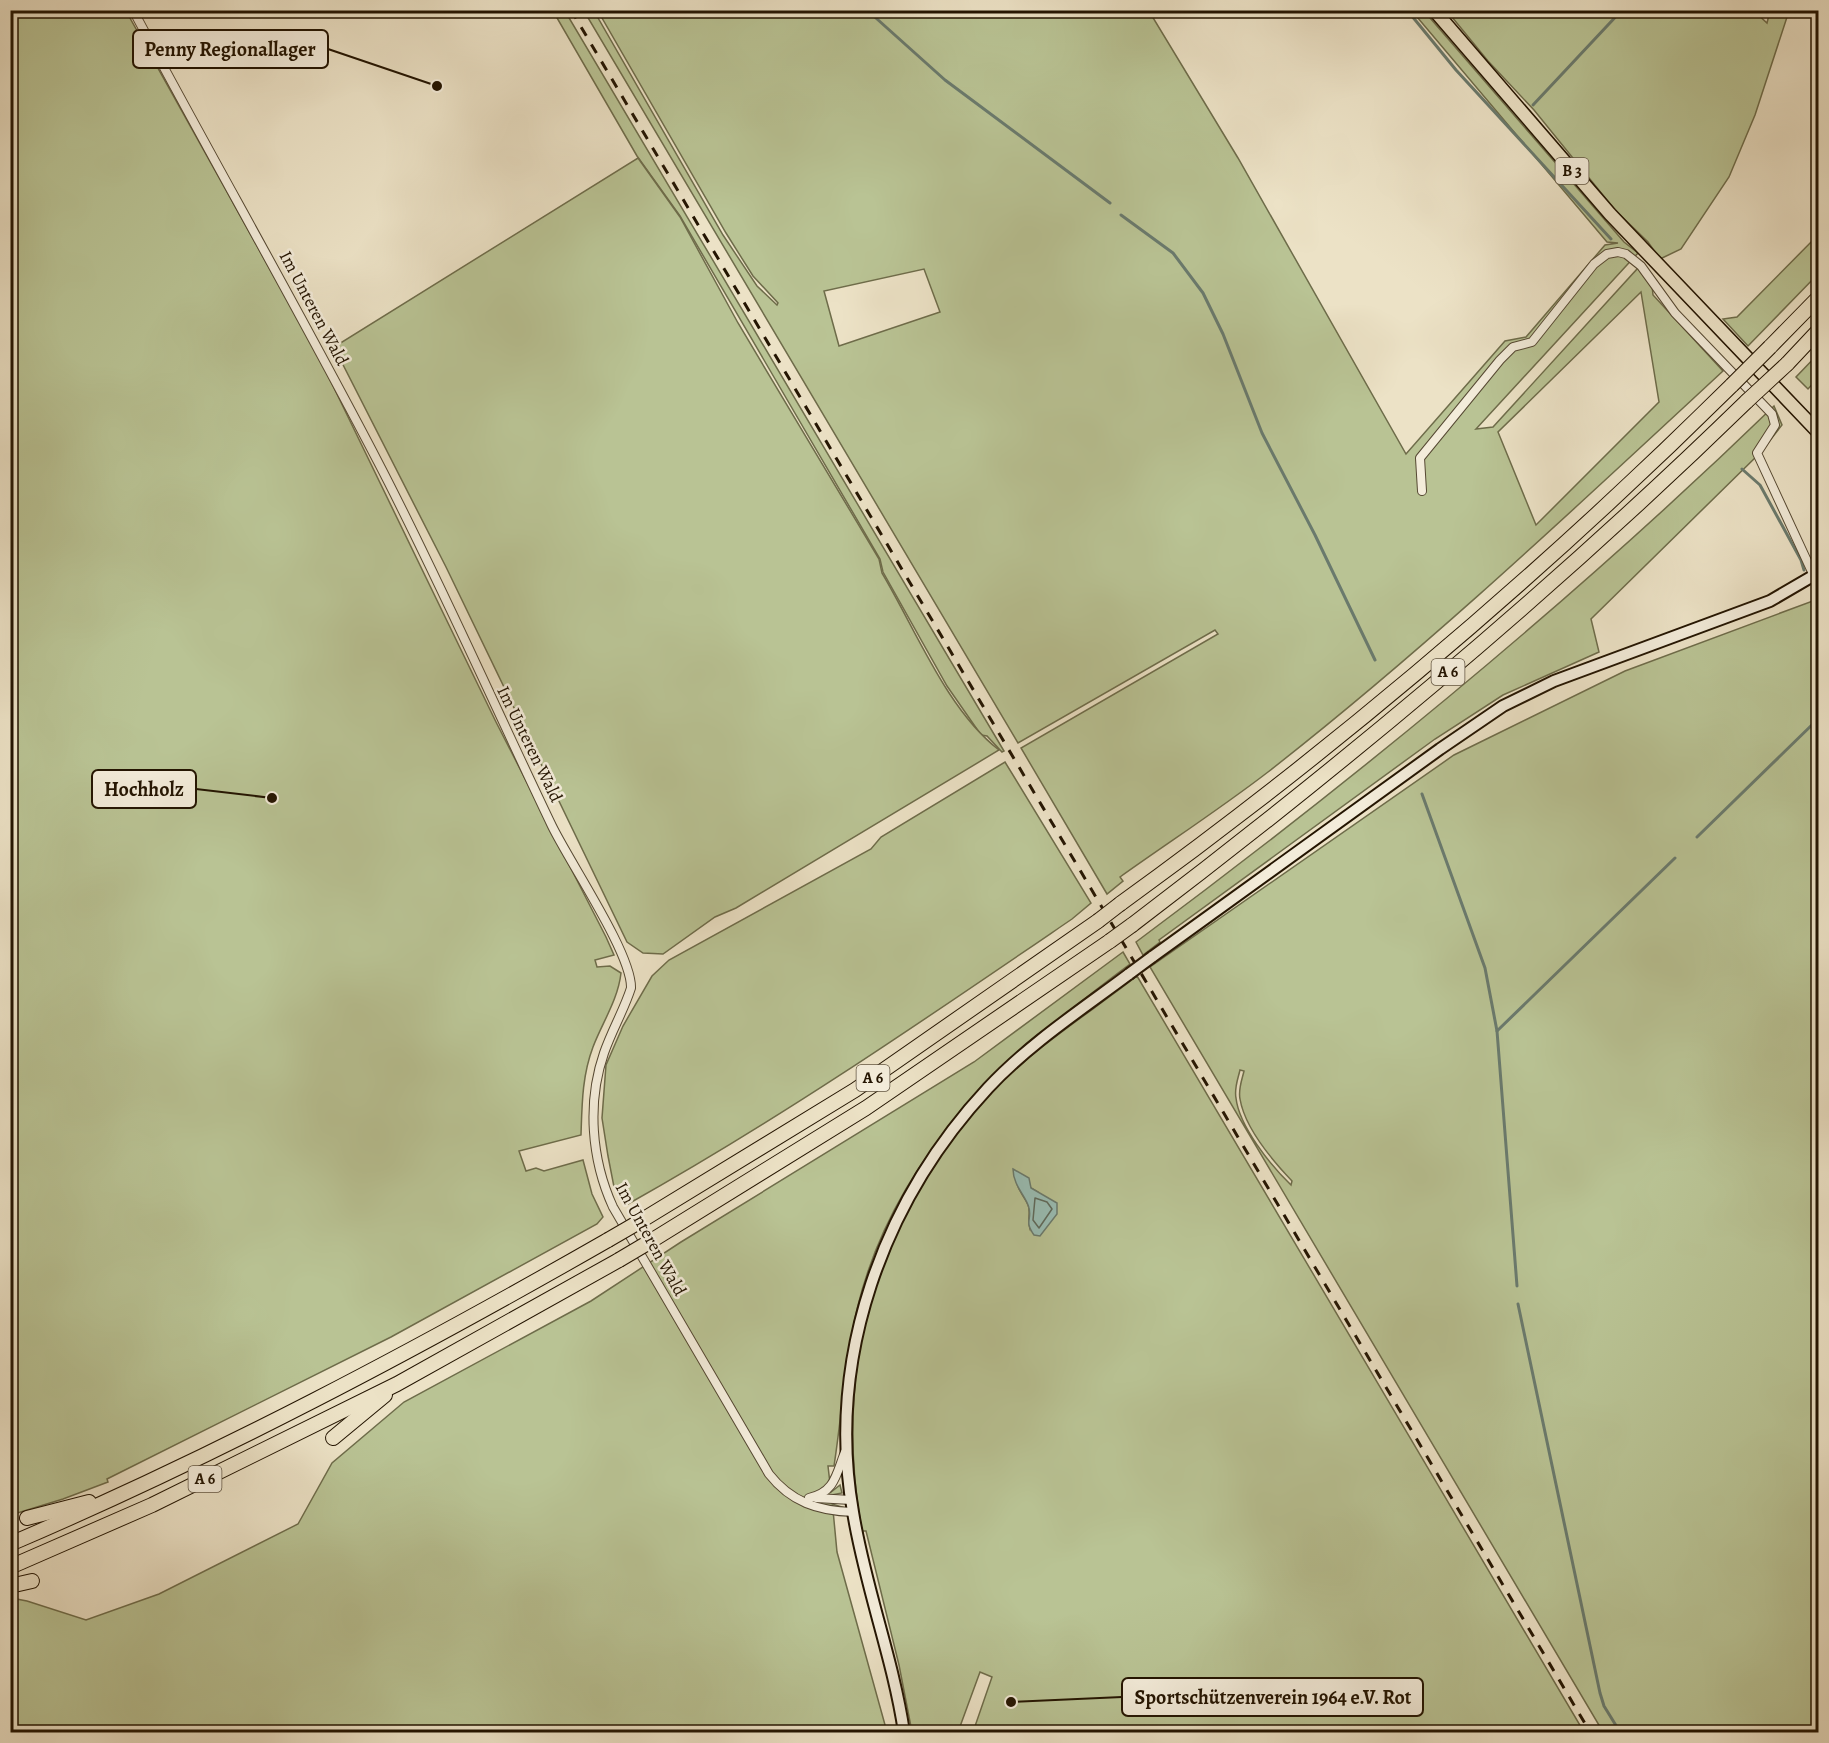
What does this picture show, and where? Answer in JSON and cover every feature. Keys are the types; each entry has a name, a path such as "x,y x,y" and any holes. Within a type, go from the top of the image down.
{"highway":[{"name":"A 6","path":"10,1544 120,1495 382,1366 639,1222 855,1090 1098,921 1221,830 1451,644 1630,482 1732,385 1818,298"},
{"name":"A 6","path":"10,1567 152,1505 398,1384 620,1260 866,1108 1110,941 1323,776 1504,625 1748,401 1818,331"},
{"path":"333,1438 398,1384"},
{"path":"27,1518 120,1495"},
{"path":"10,1587 32,1581"}],"main road":[{"name":"B 3","path":"1434,10 1610,214 1818,432"},
{"path":"904,1732 897,1691 853,1512 847,1448 853,1358 863,1308 880,1256 915,1184 937,1149 989,1086 1052,1031 1440,749 1503,706 1554,681 1770,601 1816,574"}],"street":[{"name":"Im Unteren Wald","path":"133,10 270,257 380,465 565,852 625,957 631,977 631,988 603,1054 593,1111 595,1144 603,1183 613,1207 769,1474 780,1488 806,1505 828,1511 853,1512"},
{"path":"1422,490 1420,458 1493,369 1514,347 1532,342 1594,264 1607,254 1618,252 1626,254 1641,266 1675,313 1767,406 1775,419 1775,425 1757,453 1816,574"},
{"path":"808,1498 822,1495 831,1485 837,1476 847,1448"},
{"name":"Im Unteren Wald","path":"791,1494 808,1498 851,1500"}],"green space":[{"path":"1753,10 1767,23 1770,11 1789,11 1755,115 1729,177 1681,249 1660,259 1648,242 1615,210 1534,110 1488,61 1447,11"},
{"path":"11,11 126,11 319,357 496,722 606,937 614,955 595,960 597,967 610,966 621,973 617,993 593,1047 587,1069 583,1091 581,1135 519,1151 526,1171 536,1168 544,1171 583,1160 592,1194 603,1217 597,1224 391,1337 107,1479 108,1482 11,1515"},
{"path":"553,11 565,11 1004,751 1002,752 987,736 981,735 947,686 883,572 880,559 680,216 637,156"},
{"path":"584,11 594,11 723,235 757,286 777,305 778,303 753,276 726,233 598,11 1149,11 1238,158 1406,454 1505,341 1526,337 1605,245 1618,243 1607,242 1412,11 1424,11 1624,242 1638,253 1476,429 1493,427 1638,268 1652,285 1653,295 1723,371 1443,627 1268,772 1120,877 1123,881 1107,894 1021,748 1218,634 1215,630 1018,743","holes":["924,269 940,312 839,346 824,291","1641,292 1659,402 1536,525 1498,432"]},
{"path":"638,158 680,217 738,323 879,559 882,573 948,691 980,733 999,750 736,908 715,917 663,954 643,953 627,942 446,567 334,347"},
{"path":"1818,235 1818,274 1748,346 1723,319 1737,317"},
{"path":"1818,354 1818,378 1808,389 1796,377"},
{"path":"1774,406 1782,425 1761,452 1591,619 1599,652 1503,695 1435,739 1159,940 1160,942 1143,955 1136,942 1301,816 1464,684 1622,548"},
{"path":"1818,599 1818,1263 1816,1265 1818,1271 1818,1732 1603,1732 1150,967 1454,755 1625,671","holes":["1240,1070 1244,1071 1240,1095 1247,1122 1268,1154 1292,1181 1291,1185 1274,1167 1249,1133 1238,1109 1236,1084"]},
{"path":"1005,762 1091,903 1072,919 798,1102 628,1204 614,1187 608,1156 602,1118 606,1065 623,1026 652,976 669,960 871,849 881,837"},
{"path":"1123,952 1130,964 1041,1034 1000,1072 962,1112 928,1155 899,1202 875,1253 857,1309 834,1466 828,1466 831,1492 840,1485 842,1493 831,1495 832,1504 842,1507 833,1510 837,1552 887,1732 11,1732 11,1598 86,1620 159,1594 298,1524 332,1463 404,1402 591,1301 681,1242 974,1062"},
{"path":"1137,976 1584,1732 973,1732 992,1677 980,1672 958,1732 912,1732 899,1665 866,1531 862,1531 854,1470 853,1410 859,1352 872,1295 892,1240 919,1188 953,1138 1009,1075","holes":["1016,1179 1038,1192 1030,1229 1029,1207"]}],"water":[{"path":"1013,1169 1029,1178 1031,1188 1057,1203 1057,1214 1040,1236 1034,1235 1029,1227 1029,1208 1015,1181"}],"waterway":[{"path":"867,10 945,80 1110,203"},
{"path":"1407,10 1456,70 1611,239"},
{"path":"1533,105 1622,10"},
{"path":"1121,215 1173,253 1203,293 1223,334 1262,433 1315,535 1375,660"},
{"path":"1742,469 1760,485 1801,560 1804,570"},
{"path":"1697,837 1818,719"},
{"path":"1422,794 1485,968 1497,1031 1517,1286"},
{"path":"1497,1031 1675,858"},
{"path":"1518,1304 1600,1693 1604,1706 1620,1732"},
{"path":"1813,1732 1818,1729"}],"railway":[{"path":"571,10 1590,1732"}],"place":[{"name":"Penny Regionallager","path":"437,86"},
{"name":"Hochholz","path":"272,798"},
{"name":"Sportschützenverein 1964 e.V. Rot","path":"1011,1702"}]}
